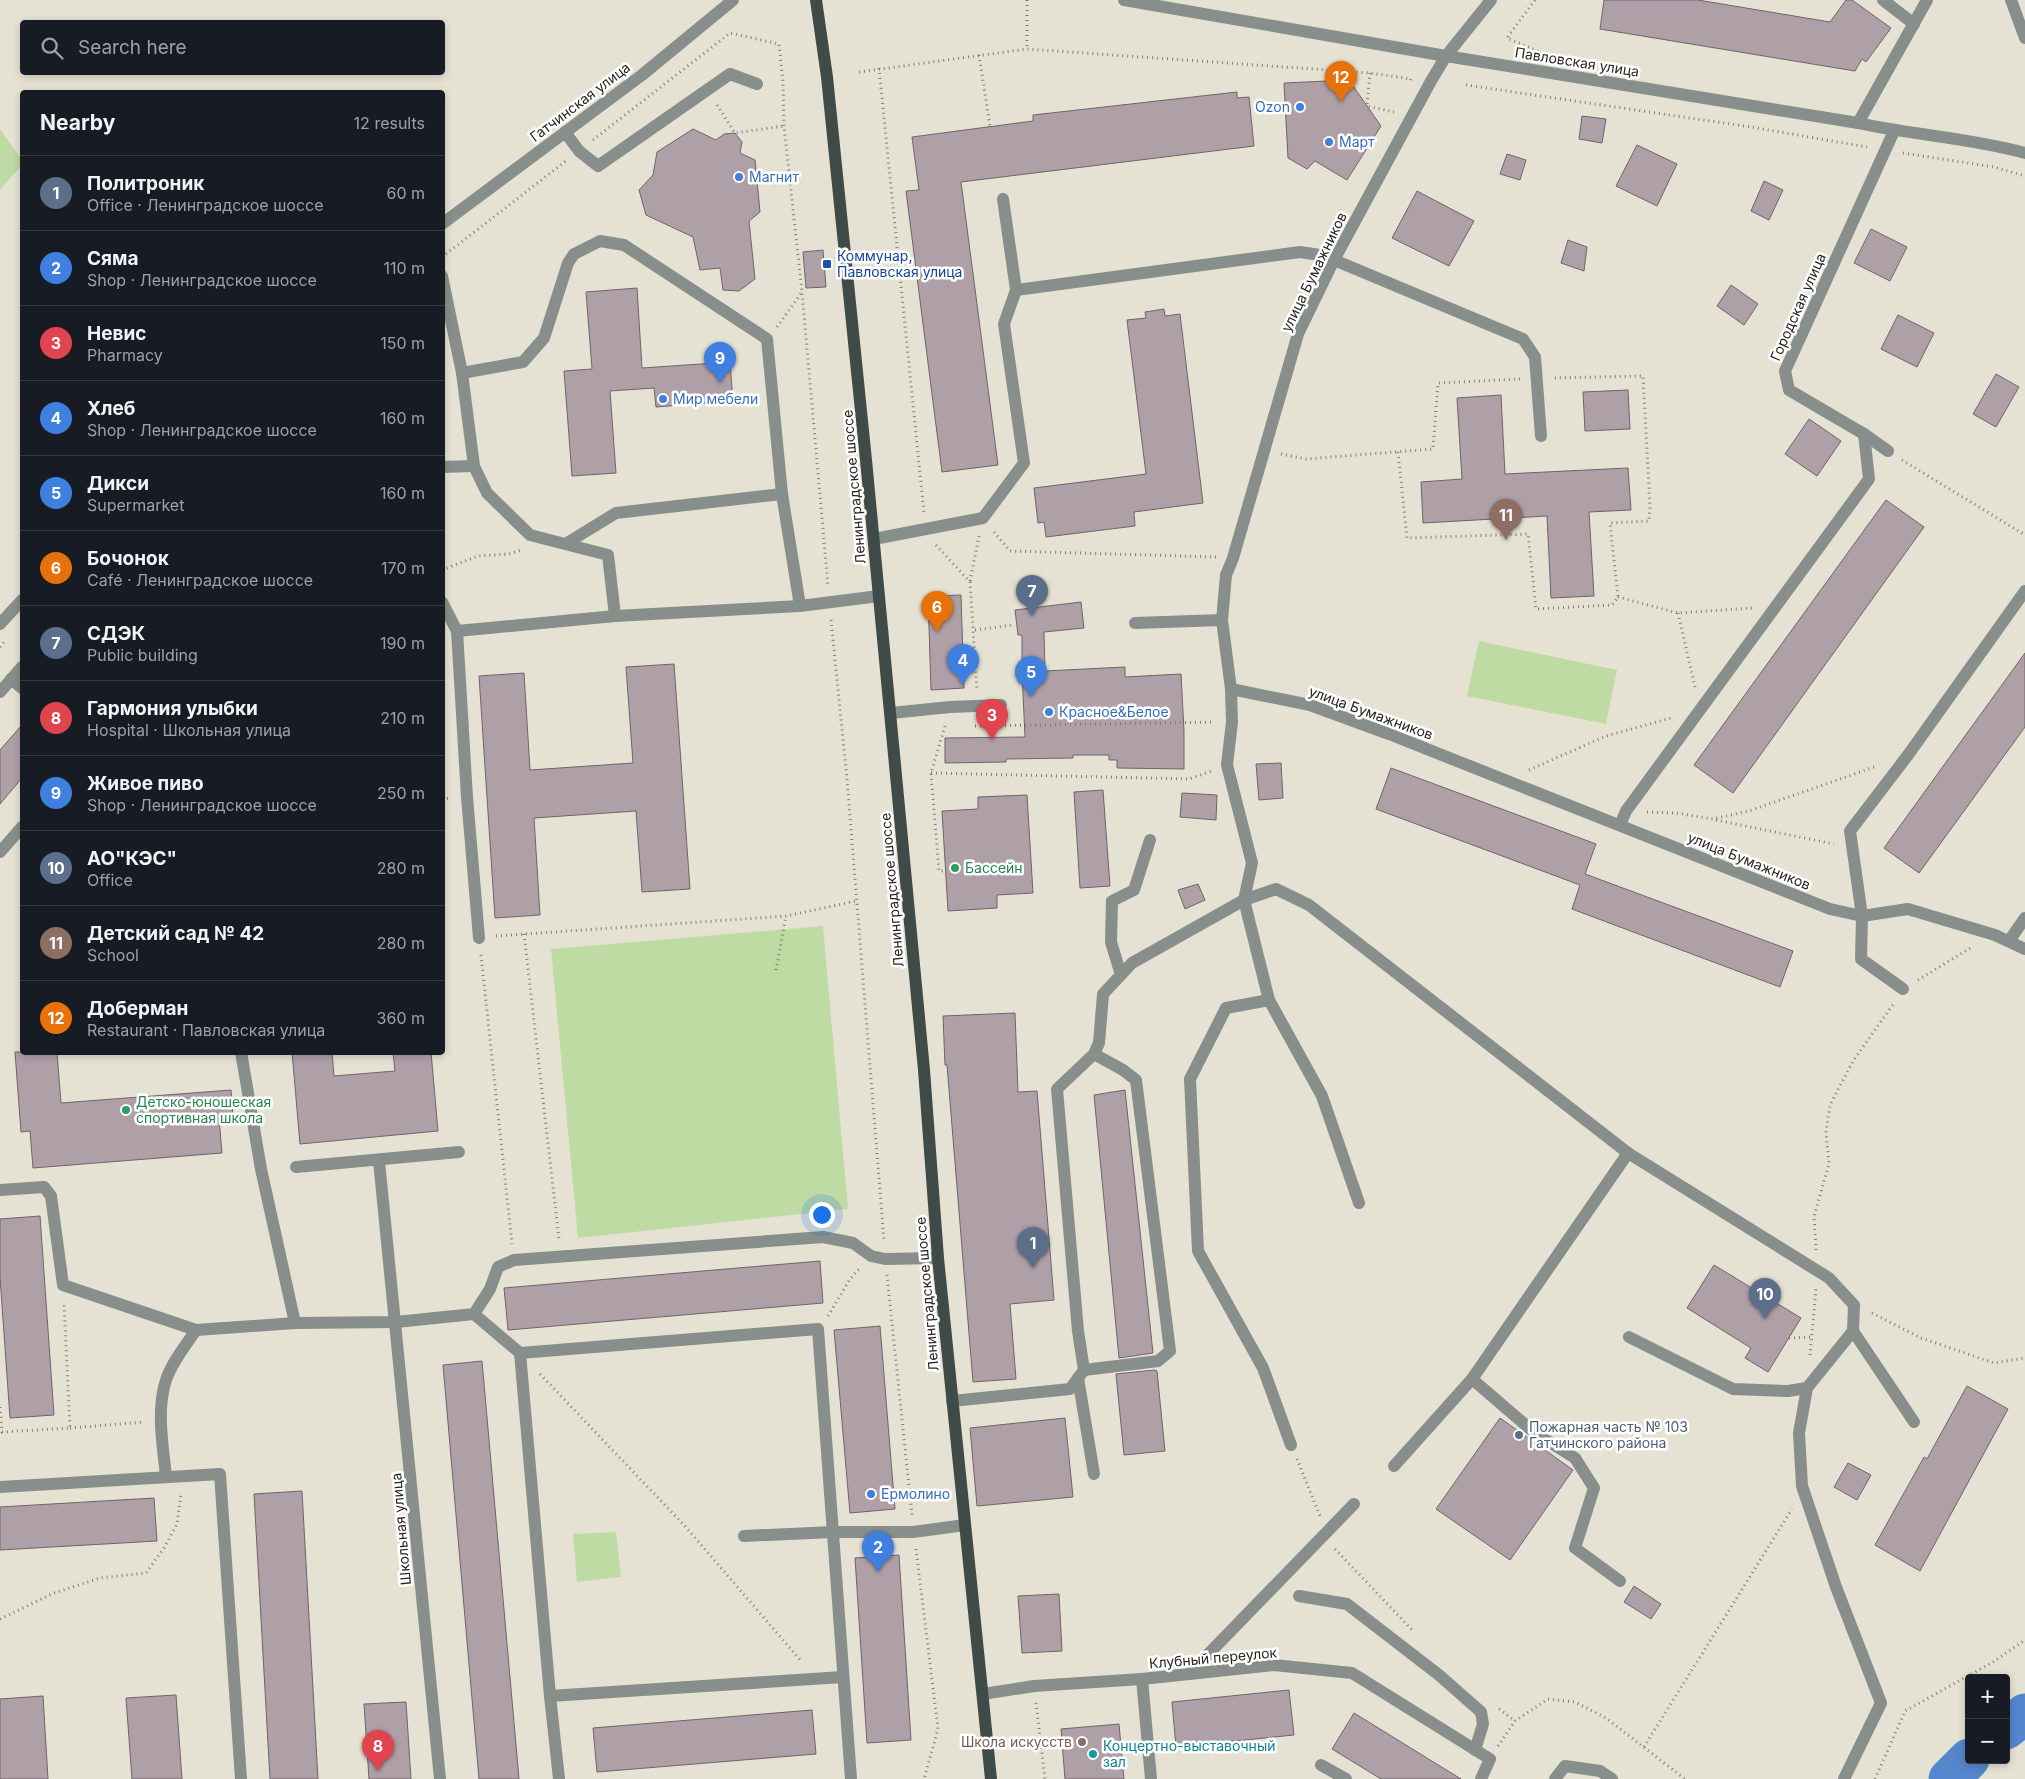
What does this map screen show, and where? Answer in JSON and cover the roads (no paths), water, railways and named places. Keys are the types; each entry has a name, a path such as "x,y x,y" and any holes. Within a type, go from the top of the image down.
{"main road":[{"name":"Ленинградское шоссе","path":"816,0 829,95 874,539 924,1070 938,1258 991,1779"}],"street":[{"name":"Гатчинская улица","path":"445,222 642,75 734,0"},
{"name":"Павловская улица","path":"1124,0 1446,56 1996,145 2025,153"},
{"name":"улица Бумажников","path":"1491,0 1446,56 1334,260 1298,334 1233,558 1226,575 1222,620 1231,689 1310,706 1389,734 1830,909 1862,916 1908,909 1995,934 2025,949"},
{"path":"1883,0 1914,24"},
{"path":"1858,122 1927,0"},
{"path":"2011,0 2025,38"},
{"path":"565,132 579,151 598,166 730,74 756,84"},
{"name":"Городская улица","path":"1888,451 1864,434 1789,390 1785,371 1894,130"},
{"path":"874,539 983,518 1024,464 1004,324 1016,290 1003,199"},
{"path":"462,373 523,362 544,338 568,263 574,254 600,241 624,245 767,339 782,494 800,606"},
{"path":"1016,290 1300,252 1320,255 1523,339 1535,357 1541,436"},
{"path":"445,291 462,373 474,466 487,493 530,535 608,555 615,616"},
{"path":"1620,825 1626,811 1869,479 1864,434"},
{"path":"445,467 474,466"},
{"path":"566,543 616,512 782,494"},
{"path":"1903,989 1861,958 1862,916 1850,831 1908,755 2025,591"},
{"path":"457,631 615,616 800,606 879,596"},
{"path":"0,624 20,602"},
{"path":"445,608 457,631 467,797 479,938"},
{"path":"1135,622 1222,620"},
{"path":"0,692 20,669"},
{"path":"11,679 20,686"},
{"path":"1231,689 1232,722 1227,765 1252,863 1244,900 1269,1000 1322,1096 1359,1203"},
{"path":"891,713 950,707 1001,705"},
{"path":"0,852 20,829"},
{"path":"1121,975 1111,942 1112,901 1134,890 1150,840"},
{"path":"1094,1474 1081,1374 1057,1089 1094,1054 1099,1043 1103,994 1132,963 1244,900 1276,889 1309,905 1628,1153 1829,1278 1854,1305 1853,1331 1914,1422"},
{"path":"2009,941 2025,918"},
{"path":"1269,1000 1226,1008 1190,1079 1198,1251 1263,1368 1291,1445"},
{"path":"952,1401 1070,1389 1081,1374 1158,1361 1170,1351 1136,1080 1123,1070 1094,1054"},
{"path":"242,1055 261,1169 295,1323"},
{"path":"296,1167 459,1152"},
{"path":"1394,1466 1472,1379 1628,1153"},
{"name":"Школьная улица","path":"379,1160 440,1779"},
{"path":"0,1190 44,1187 51,1196 63,1285 196,1330 295,1323 396,1322 474,1314 520,1353 559,1779"},
{"path":"474,1314 490,1289 498,1267 514,1260 823,1237 853,1243 871,1256 886,1260 938,1258"},
{"path":"520,1353 818,1329 851,1779"},
{"path":"166,1477 160,1408 166,1379 196,1330"},
{"path":"1844,1779 1881,1703 1836,1587 1802,1486 1799,1433 1807,1388 1853,1331"},
{"path":"1629,1337 1732,1389 1788,1391 1807,1388"},
{"path":"1472,1379 1535,1433 1575,1458 1594,1488 1575,1548 1620,1581"},
{"path":"0,1487 220,1474 241,1779"},
{"path":"1189,1674 1354,1504"},
{"path":"744,1536 833,1532 913,1532 965,1526"},
{"path":"1299,1596 1347,1604 1439,1675 1481,1712 1483,1724 1476,1750"},
{"name":"Клубный переулок","path":"983,1694 1034,1686 1142,1679 1274,1666 1352,1673 1490,1759 1481,1779"},
{"path":"550,1696 844,1677"},
{"path":"1142,1679 1151,1779"},
{"path":"1321,1765 1346,1779"},
{"path":"1555,1779 1565,1766 1600,1771 1612,1779"}],"waterway":[{"path":"2010,1726 2025,1714"},
{"path":"1949,1779 1965,1763"}],"place":[{"name":"Доберман","path":"1341,102"},
{"name":"Ozon","path":"1300,107"},
{"name":"Март","path":"1329,142"},
{"name":"Магнит","path":"739,177"},
{"name":"Коммунар, Павловская улица","path":"827,264"},
{"name":"Живое пиво","path":"720,383"},
{"name":"Мир мебели","path":"663,399"},
{"name":"Детский сад № 42","path":"1506,540"},
{"name":"СДЭК","path":"1032,616"},
{"name":"Бочонок","path":"937,632"},
{"name":"Хлеб","path":"963,685"},
{"name":"Дикси","path":"1031,697"},
{"name":"Красное&Белое","path":"1049,712"},
{"name":"Невис","path":"992,740"},
{"name":"Бассейн","path":"955,868"},
{"name":"Детско-юношеская спортивная школа","path":"126,1110"},
{"name":"Политроник","path":"1033,1268"},
{"name":"АО\"КЭС\"","path":"1765,1319"},
{"name":"Пожарная часть № 103 Гатчинского района","path":"1519,1435"},
{"name":"Ермолино","path":"871,1494"},
{"name":"Сяма","path":"878,1572"},
{"name":"Школа искусств","path":"1082,1742"},
{"name":"Концертно-выставочный зал","path":"1093,1754"},
{"name":"Гармония улыбки","path":"378,1771"}]}
